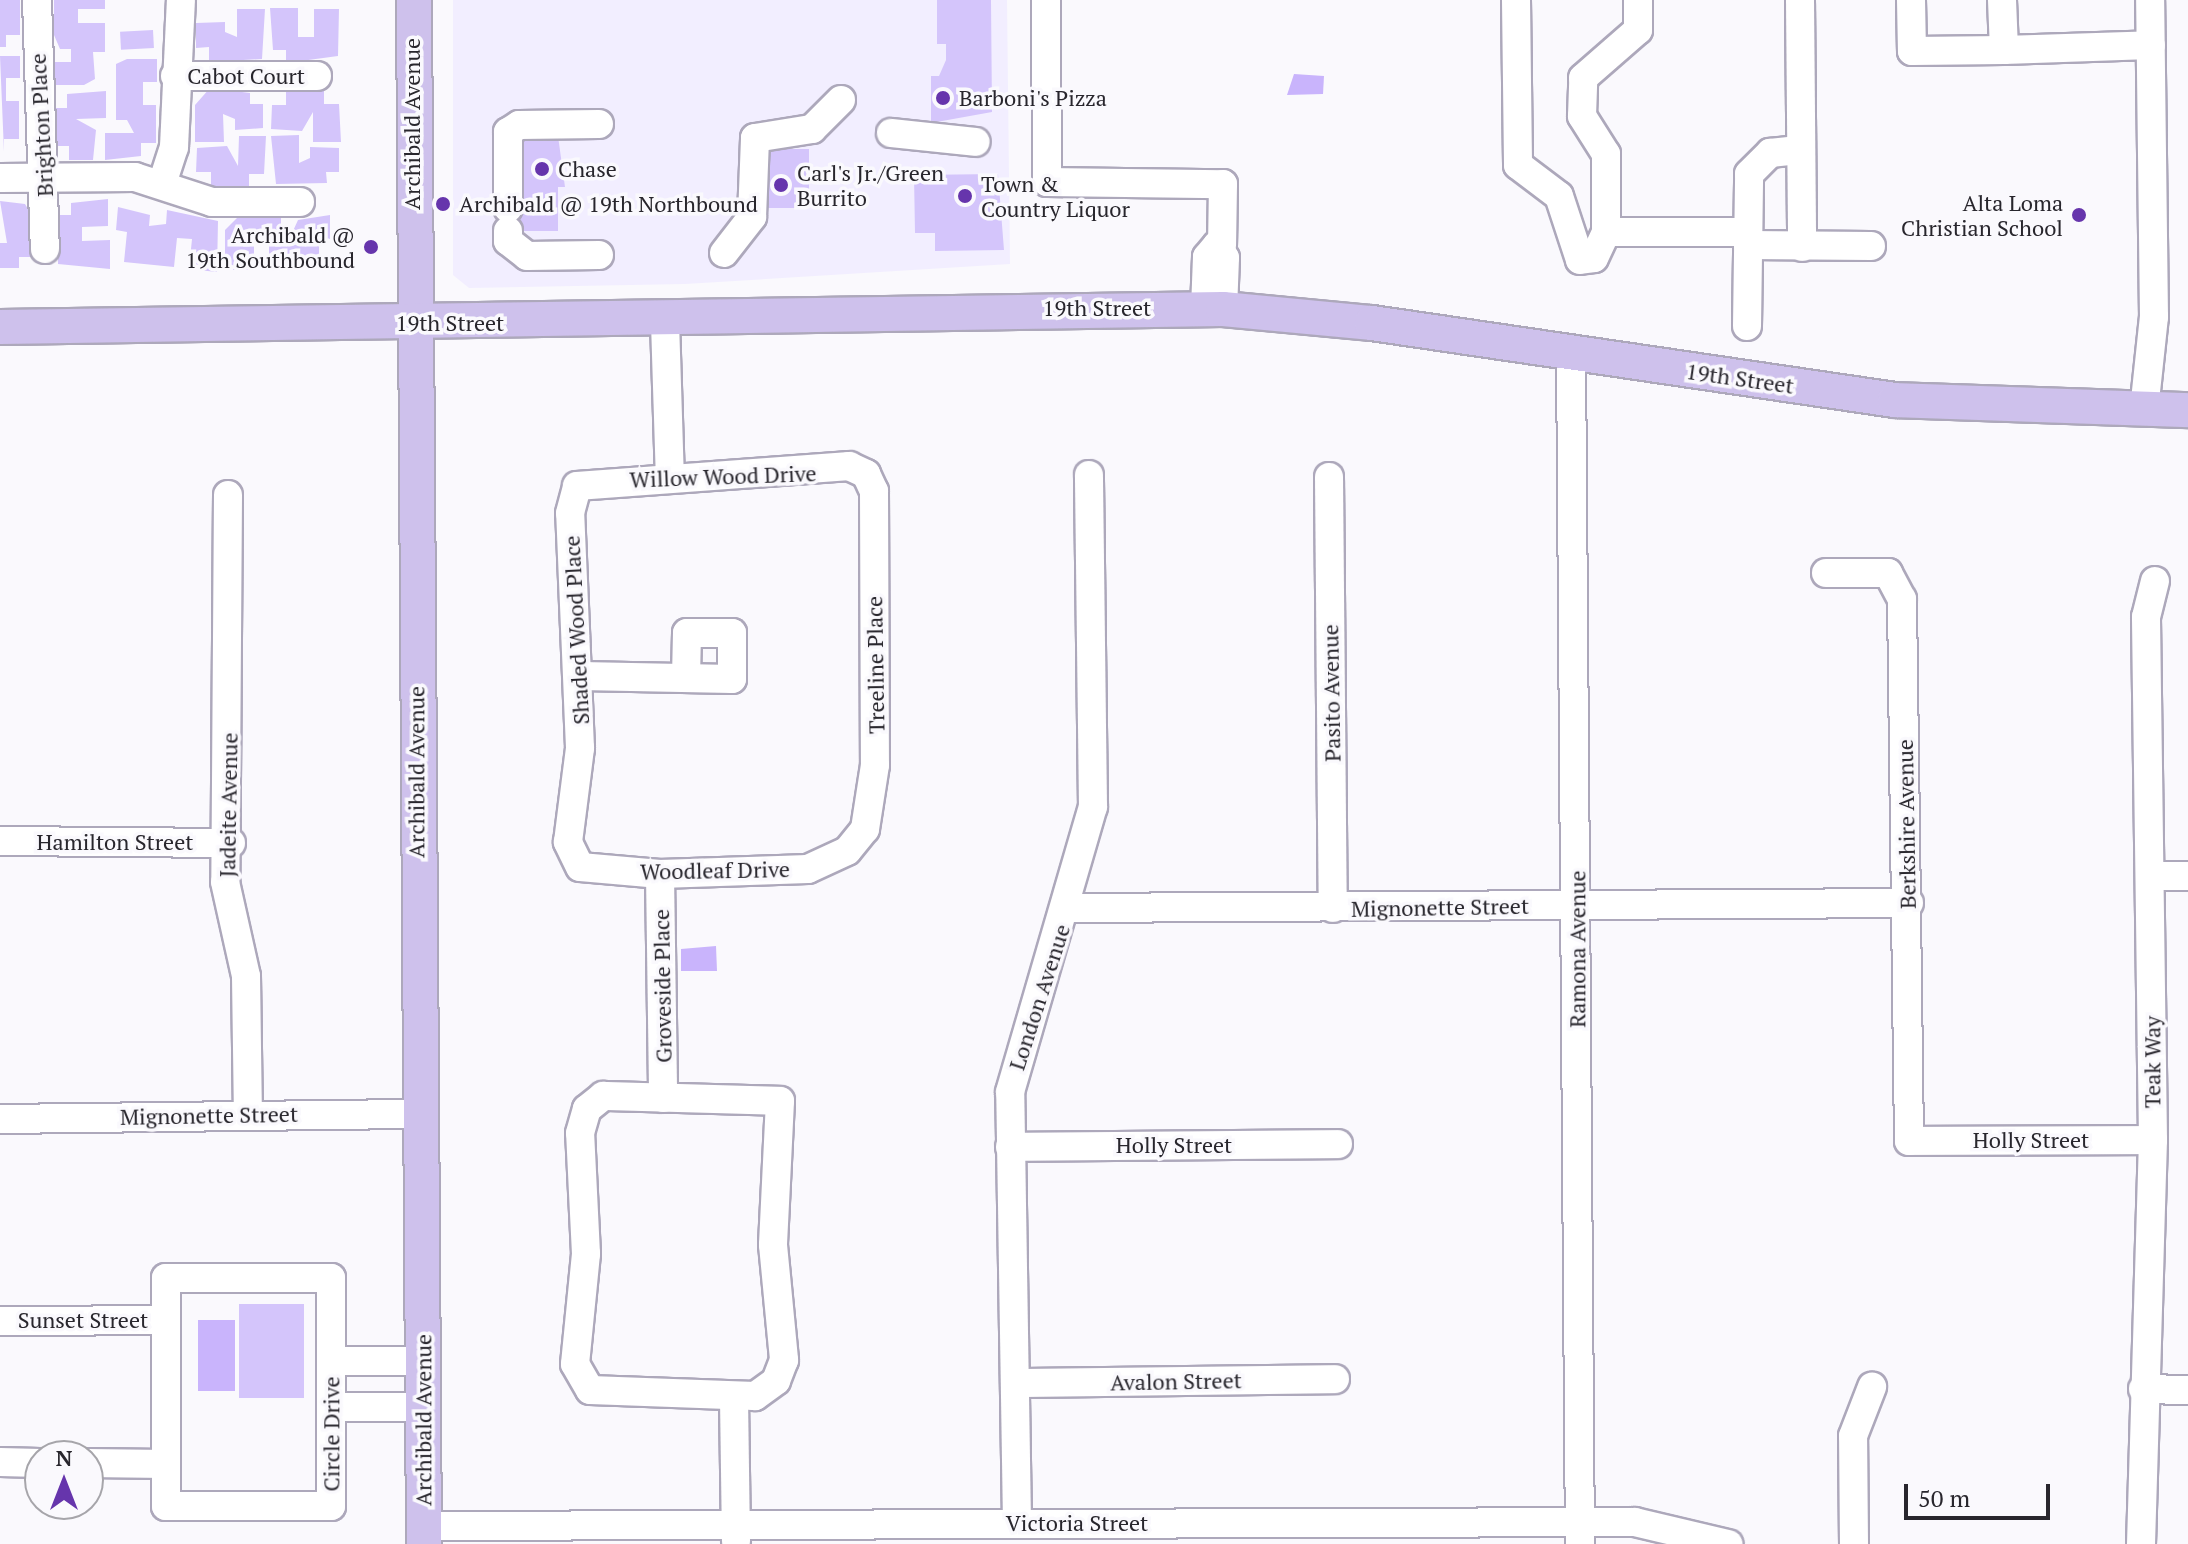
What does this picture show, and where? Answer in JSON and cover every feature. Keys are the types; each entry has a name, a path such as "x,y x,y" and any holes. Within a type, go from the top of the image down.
{"main road":[{"name":"Archibald Avenue","path":"414,0 412,323 424,1535"},
{"name":"19th Street","path":"0,327 665,322 897,310 1214,309 1571,353 1895,400 2188,410"}],"street":[{"name":"Brighton Place","path":"37,0 39,178 45,249"},
{"path":"162,184 174,147 181,0"},
{"path":"1046,0 1047,182 1223,184 1222,245"},
{"path":"1516,0 1518,165 1559,196 1579,259 1594,258 1606,232 1606,154 1582,116 1583,78 1638,30 1638,0"},
{"path":"1800,0 1802,247"},
{"path":"1911,0 1912,51 2151,45"},
{"path":"2002,0 2004,50"},
{"path":"2144,410 2154,317 2150,0"},
{"name":"Cabot Court","path":"175,76 317,76"},
{"path":"724,253 752,217 755,138 812,129 841,100"},
{"path":"599,124 519,125 508,132 508,241 527,256 599,255"},
{"path":"891,133 976,142"},
{"path":"1747,326 1749,174 1770,153 1801,150"},
{"path":"0,178 135,177 212,202 300,202"},
{"path":"1606,232 1748,238 1802,247 1871,246"},
{"path":"665,322 670,477"},
{"name":"Ramona Avenue","path":"1571,353 1580,1533"},
{"name":"Willow Wood Drive","path":"577,486 849,466 866,474"},
{"name":"Treeline Place","path":"847,851 865,829 875,765 874,491 866,474"},
{"name":"London Avenue","path":"1017,1523 1017,1383 1010,1147 1017,1050 1068,908 1093,807 1089,475"},
{"name":"Pasito Avenue","path":"1329,477 1333,908"},
{"name":"Shaded Wood Place","path":"577,486 570,513 581,676 568,842 580,867"},
{"name":"Jadeite Avenue","path":"228,495 231,843 225,882 246,976 248,1114"},
{"name":"Berkshire Avenue","path":"1826,573 1888,573 1902,599 1909,903 1909,1141"},
{"name":"Teak Way","path":"2141,1544 2143,1389 2153,1140 2146,617 2155,581"},
{"path":"581,676 686,677"},
{"name":"Hamilton Street","path":"0,841 231,843"},
{"name":"Woodleaf Drive","path":"580,867 660,874 808,869 847,851"},
{"name":"Groveside Place","path":"660,874 663,1098"},
{"path":"2151,876 2188,876"},
{"name":"Mignonette Street","path":"1068,908 1909,903"},
{"path":"603,1096 663,1098 780,1101 773,1245 784,1360 776,1381 755,1396 734,1398 590,1390 575,1364 586,1254 580,1133 587,1109 603,1096"},
{"name":"Mignonette Street","path":"0,1119 419,1114"},
{"name":"Holly Street","path":"1909,1141 2153,1140"},
{"name":"Holly Street","path":"1010,1147 1338,1144"},
{"name":"Circle Drive","path":"166,1278 331,1278 331,1361 331,1506 166,1506 166,1278"},
{"name":"Sunset Street","path":"0,1321 166,1320"},
{"path":"331,1361 424,1361"},
{"name":"Avalon Street","path":"1017,1383 1335,1379"},
{"path":"1854,1544 1853,1436 1872,1387"},
{"path":"2143,1389 2188,1390"},
{"path":"734,1398 736,1534"},
{"path":"331,1407 424,1407"},
{"path":"0,1462 24,1463"},
{"path":"104,1463 166,1464"},
{"name":"Victoria Street","path":"424,1535 736,1534 1017,1523 1077,1533 1580,1533 1635,1522 1728,1544"}],"shaded area":[{"path":"453,0 1007,0 1010,264 685,284 469,288 453,275"},
{"path":"1294,74 1324,76 1323,94 1287,95"},
{"path":"716,946 717,971 681,971 681,949"},
{"path":"198,1320 235,1320 235,1391 198,1391"}],"building":[{"path":"0,0 20,0 20,35 6,35 6,47 0,47"},
{"path":"54,0 105,0 105,9 78,9 78,23 105,23 105,52 93,52 95,79 84,85 55,85 55,62 71,62 71,49 60,49 54,35"},
{"path":"937,0 991,0 992,112 931,123 931,76 939,76 946,60 946,44 937,44"},
{"path":"270,8 298,8 298,37 314,37 314,9 339,9 338,56 286,63 286,50 273,50"},
{"path":"237,9 265,9 262,59 209,62 209,47 196,48 196,23 225,22 225,32 237,37"},
{"path":"153,30 154,48 121,50 120,32"},
{"path":"0,56 20,56 20,78 6,78 6,101 19,101 19,139 4,139 4,152"},
{"path":"127,59 157,59 157,82 143,82 143,105 156,105 156,143 141,143 141,156 105,160 105,133 134,133 127,120 116,120 116,64"},
{"path":"210,88 250,93 250,104 263,104 263,128 235,130 235,119 223,114 224,142 195,142 195,105"},
{"path":"324,89 324,104 339,104 341,142 313,142 313,112 302,131 271,129 272,105 286,105 286,91"},
{"path":"106,91 106,118 76,119 96,130 93,160 69,160 69,146 56,146 53,108 67,108 67,94"},
{"path":"299,135 299,163 310,158 310,147 339,148 339,172 326,172 327,183 276,184 271,136"},
{"path":"239,136 266,136 264,174 249,174 249,188 211,186 211,172 196,172 197,148 227,146 238,166"},
{"name":"Chase","path":"558,136 565,187 558,187 558,231 499,231 519,137"},
{"name":"Carl's Jr./Green Burrito","path":"756,149 809,149 809,208 756,208"},
{"path":"998,174 1004,250 935,251 935,233 915,233 914,175"},
{"path":"108,199 108,226 82,227 82,241 110,240 110,269 58,264 57,215 71,215 71,203"},
{"path":"0,201 25,204 31,214 32,257 19,257 19,268 0,268 0,243 7,243"},
{"path":"118,207 150,215 149,226 166,224 167,210 218,221 217,272 189,269 192,239 177,238 174,267 124,262 127,232 116,230"},
{"path":"241,214 281,214 281,228 293,231 298,220 330,215 330,239 319,239 319,269 269,269 269,240 254,240 254,270 225,270 225,230"},
{"path":"239,1304 304,1304 304,1398 239,1398"}],"place":[{"name":"Barboni's Pizza","path":"943,98"},
{"name":"Chase","path":"542,169"},
{"name":"Carl's Jr./Green Burrito","path":"781,185"},
{"name":"Town & Country Liquor","path":"965,196"},
{"name":"Archibald @ 19th Northbound","path":"443,204"},
{"name":"Alta Loma Christian School","path":"2079,215"},
{"name":"Archibald @ 19th Southbound","path":"371,247"}]}
